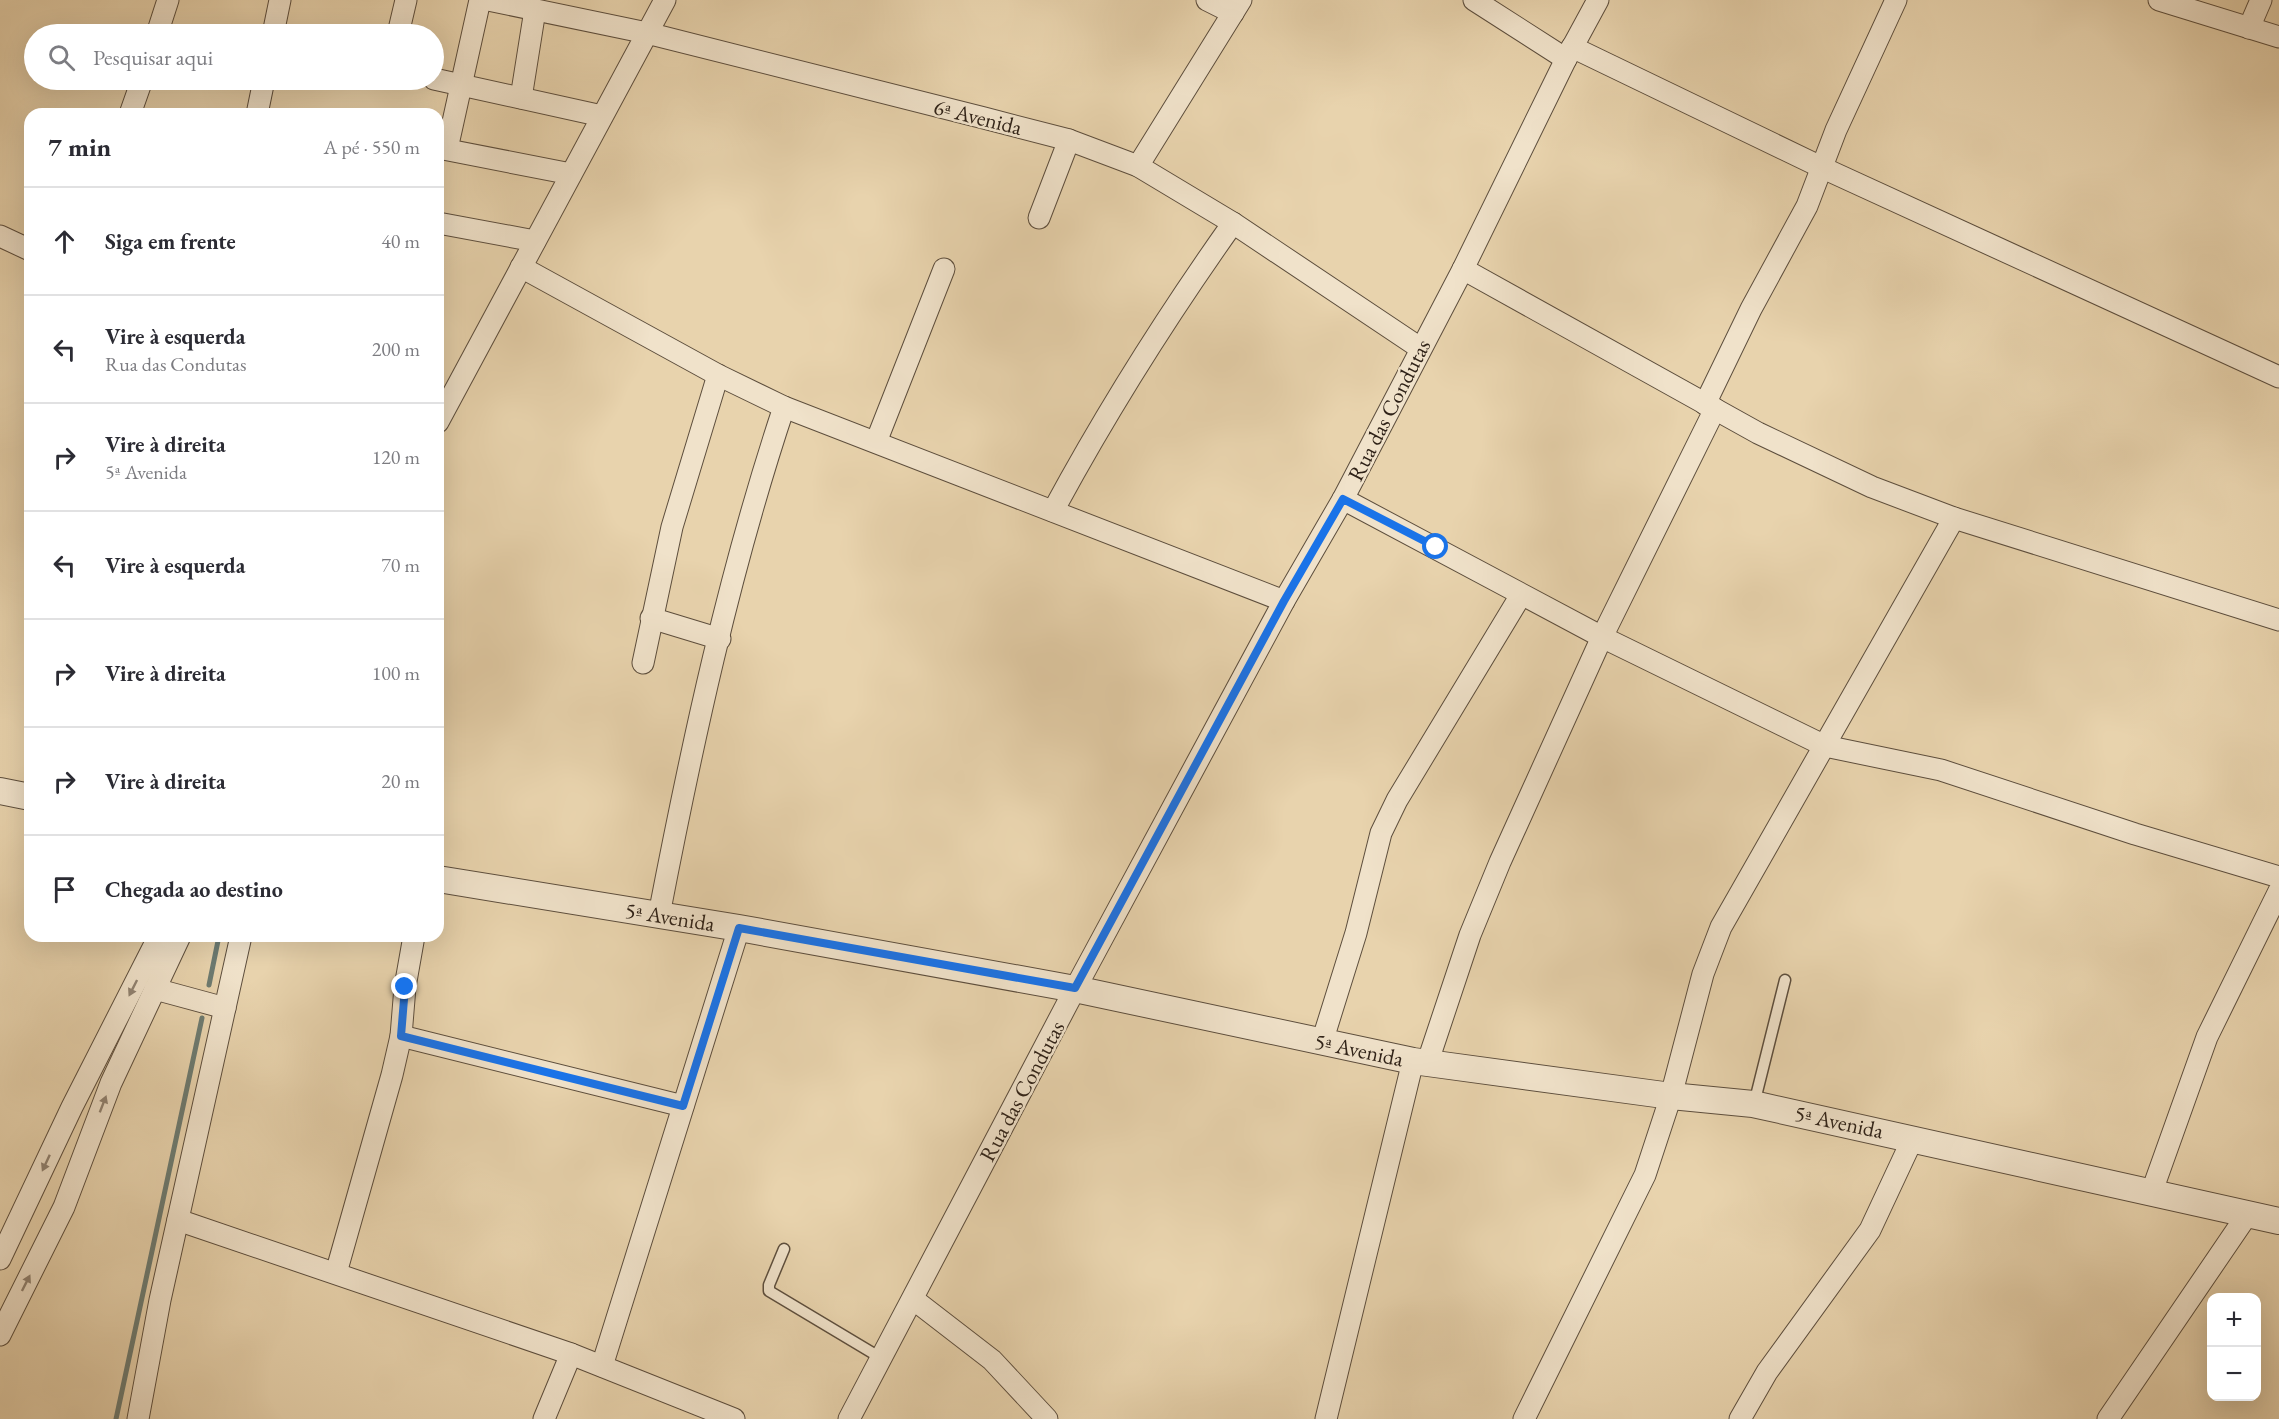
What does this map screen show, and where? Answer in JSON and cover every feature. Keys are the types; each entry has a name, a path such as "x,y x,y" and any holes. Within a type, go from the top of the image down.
{"street":[{"path":"160,24 168,0"},
{"path":"275,24 280,0"},
{"path":"400,24 406,0"},
{"path":"444,146 462,86 480,0"},
{"name":"6ª Avenida","path":"488,0 647,33 1069,140 1138,166 1233,223 1420,348"},
{"path":"444,411 665,0"},
{"path":"1138,166 1237,7 1207,0"},
{"path":"1473,0 1569,53 2279,377"},
{"name":"Rua das Condutas","path":"849,1419 1075,988 1284,601 1343,499 1463,269 1569,53 1598,0"},
{"path":"1326,1419 1420,1062 1474,925 1602,637 1710,406 1751,309 1807,206 1836,130 1896,0"},
{"path":"2159,0 2279,38"},
{"path":"2249,28 2261,0"},
{"path":"521,98 535,10"},
{"path":"444,82 602,116"},
{"path":"132,108 138,90"},
{"path":"262,108 263,90"},
{"path":"1039,218 1069,140"},
{"path":"444,149 571,174"},
{"path":"1053,511 1096,433 1159,329 1233,223"},
{"path":"444,224 535,241"},
{"path":"0,236 24,247"},
{"path":"521,267 718,375 784,407 1284,601"},
{"path":"876,442 944,269"},
{"path":"1463,269 1758,433 1872,487 1954,518 2279,620"},
{"path":"643,663 672,527 718,375"},
{"path":"659,915 700,715 763,470 784,407"},
{"path":"1343,499 1602,637 1825,746 1941,770 2135,834 2279,877"},
{"path":"1524,1419 1636,1197 1671,1096 1695,1004 1721,927 1954,518"},
{"path":"1322,1042 1356,933 1381,833 1397,800 1521,595"},
{"path":"651,618 720,639"},
{"path":"0,791 24,796"},
{"name":"5ª Avenida","path":"444,880 739,928 1075,988 1420,1062 1671,1096 1754,1104 2279,1221"},
{"path":"2152,1191 2207,1037 2279,891"},
{"path":"602,1366 739,928"},
{"path":"0,1259 72,1107 156,942"},
{"path":"0,1335 64,1207 111,1083 177,942"},
{"path":"138,1419 160,1300 240,942"},
{"path":"336,1273 382,1116 401,1036 405,987 413,942"},
{"path":"155,989 225,1008"},
{"path":"401,1036 683,1106"},
{"path":"1740,1419 1767,1372 1870,1230 1913,1138"},
{"path":"2108,1419 2247,1215"},
{"path":"178,1220 570,1354 734,1419"},
{"path":"913,1299 992,1360 1047,1419"},
{"path":"544,1419 570,1354"}],"lane":[{"path":"1754,1104 1785,980"},
{"path":"784,1249 769,1285 769,1291 881,1358"}],"waterway":[{"path":"209,985 218,942"},
{"path":"116,1419 202,1018"}],"route":[{"path":"405,987 401,1036 683,1106 739,928 1075,988 1284,601 1343,499 1436,547"}]}
